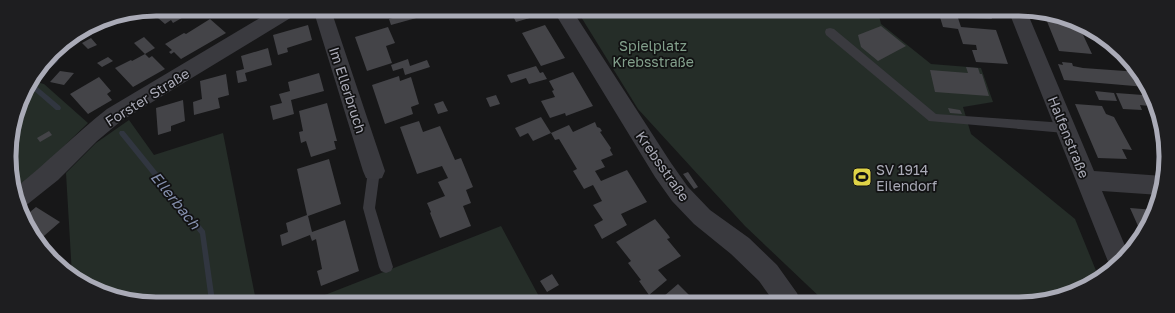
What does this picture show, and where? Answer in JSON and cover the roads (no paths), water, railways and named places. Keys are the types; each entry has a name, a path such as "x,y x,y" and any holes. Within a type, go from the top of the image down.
{"street":[{"name":"Forster Straße","path":"22,196 50,173 89,135 114,115 278,16"},
{"name":"Im Ellerbruch","path":"324,16 374,171"},
{"name":"Krebsstraße","path":"566,16 663,170 680,194 702,217 740,246 768,274 784,297"},
{"name":"Halfenstraße","path":"1020,16 1117,257"},
{"path":"1086,180 1156,185"}],"lane":[{"path":"830,32 932,118 1065,128"},
{"path":"374,171 369,208 386,267"}],"waterway":[{"path":"49,66 58,56"},
{"name":"Ellerbach","path":"34,88 58,108"},
{"name":"Ellerbach","path":"122,133 203,233 211,297"}],"place":[{"name":"SV 1914 Eilendorf","path":"862,177"}],"park label":[{"name":"Spielplatz Krebsstraße","path":"653,54"}]}
